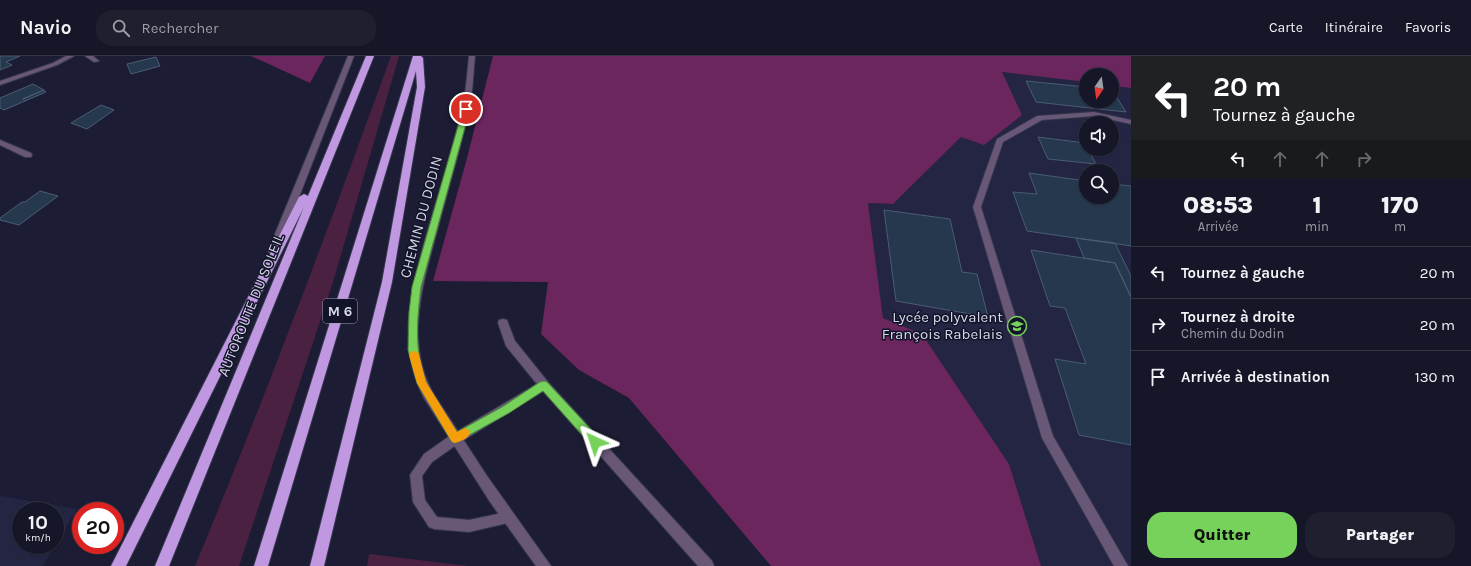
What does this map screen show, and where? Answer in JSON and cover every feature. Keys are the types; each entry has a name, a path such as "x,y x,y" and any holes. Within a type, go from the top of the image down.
{"highway":[{"name":"AUTOROUTE DU SOLEIL","path":"162,566 370,56"},
{"path":"317,566 387,282 421,87 418,56"},
{"name":"M 6","path":"262,566 418,56"},
{"path":"118,566 340,127"}],"street":[{"path":"0,83 55,64 71,56"},
{"path":"88,56 96,61"},
{"path":"258,290 351,56"},
{"name":"CHEMIN DU DODIN","path":"472,56 466,109 417,287 413,313 413,350 422,383 455,438 507,518 544,566"},
{"path":"1121,566 1048,438 977,207 1000,141 1040,118 1094,114 1131,122"},
{"path":"0,142 28,155"},
{"path":"502,323 510,343 544,385 707,566"},
{"path":"507,518 469,526 434,523 418,502 416,475 428,458 455,438 505,410 544,385"}],"shaded area":[{"path":"251,56 325,56 310,83"},
{"path":"391,56 399,56 333,282 239,566 195,566 296,312"},
{"path":"493,56 1131,56 1131,88 1119,87 1119,68 1079,68 1079,81 1002,72 1022,115 984,145 961,137 893,204 868,203 883,318 922,334 1009,464 1041,566 771,566 629,398 579,370 541,334 548,282 433,281"},
{"name":"Lycée polyvalent François Rabelais","path":"1001,72 1079,81 1079,108 1119,108 1119,87 1131,88 1131,566 1041,566 1009,464 922,334 883,318 868,203 893,204 961,137 1022,115"},
{"path":"0,496 36,502 12,502 12,554 50,554 43,566 0,566"},
{"path":"64,507 72,508 72,517 64,531"},
{"path":"369,554 468,566 367,566"}],"building":[{"path":"0,56 20,56 6,62 12,65 0,70"},
{"path":"156,57 160,66 131,74 127,64"},
{"path":"1026,81 1079,86 1079,107 1036,102"},
{"path":"33,84 44,90 23,99 25,101 4,110 0,108 0,98"},
{"path":"44,90 46,92 25,101 23,99"},
{"path":"1119,101 1126,112 1090,108 1119,108"},
{"path":"101,105 114,110 87,129 71,123"},
{"path":"1038,137 1079,142 1079,156 1092,156 1096,164 1048,159"},
{"path":"1029,173 1079,180 1079,204 1119,204 1119,185 1131,186 1131,246 1027,231 1013,192 1037,194"},
{"path":"40,191 58,196 19,225 0,220 0,218 22,202 25,202"},
{"path":"884,210 950,219 962,272 977,274 988,317 896,301"},
{"path":"1076,238 1115,243 1131,276 1131,297 1115,263 1084,258"},
{"path":"1031,250 1115,263 1131,297 1131,445 1079,435 1055,359 1086,364 1065,308 1050,306"}],"slow traffic":[{"path":"414,355 422,383 455,438 465,433"}],"place":[{"name":"Lycée polyvalent François Rabelais","path":"1017,326"}],"route":[{"path":"466,109 417,287 413,313 413,350 422,383 455,438 505,410 544,385 595,442"}]}
